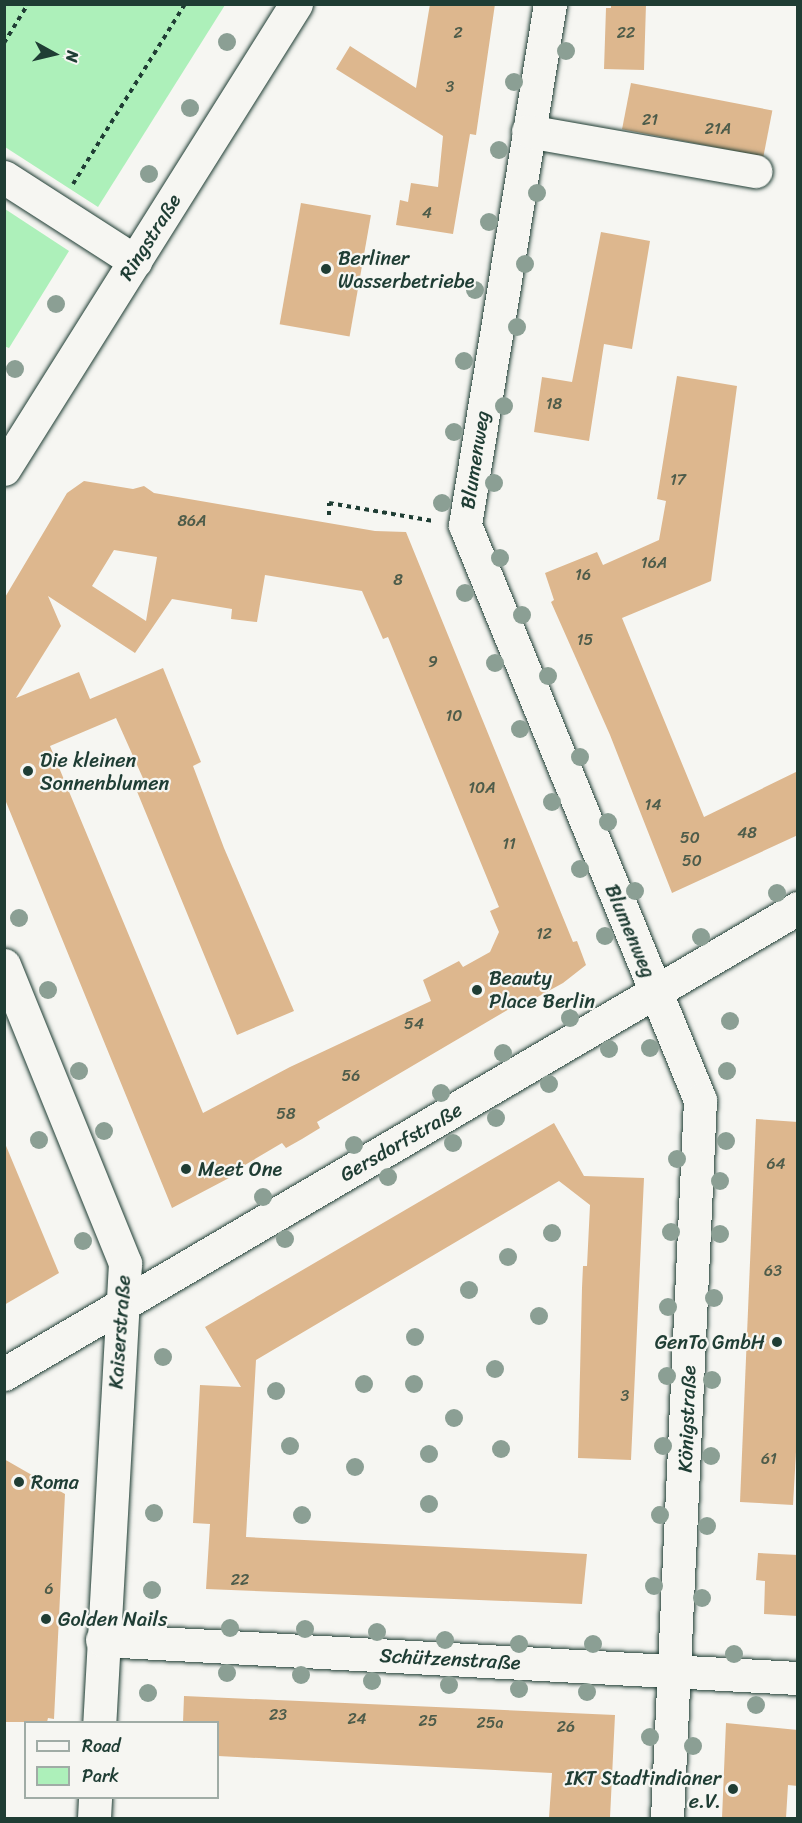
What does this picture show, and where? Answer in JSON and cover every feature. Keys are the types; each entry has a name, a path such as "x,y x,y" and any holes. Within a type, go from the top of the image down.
{"street":[{"name":"Ringstraße","path":"4,469 297,4"},
{"name":"Blumenweg","path":"550,4 465,525 656,991"},
{"path":"528,132 756,171"},
{"path":"4,177 135,261"},
{"name":"Gersdorfstraße","path":"4,1374 798,908"},
{"name":"Kaiserstraße","path":"4,965 124,1263 99,1721"},
{"name":"Königstraße","path":"656,991 700,1100 667,1818"},
{"name":"Schützenstraße","path":"102,1640 798,1678"},
{"path":"94,1818 95,1799"}],"path":[{"path":"4,43 28,4"},
{"path":"56,210 185,4"},
{"path":"329,515 330,503 434,521"}],"green space":[{"path":"4,5 225,5 98,207 5,147"},
{"path":"5,209 69,251 9,348 4,346"}],"building":[{"path":"430,4 495,4 476,135 470,134 453,234 396,225 400,200 408,202 411,183 438,187 443,136 336,69 350,46 416,88"},
{"path":"611,4 646,4 644,70 604,69 606,8 611,8"},
{"path":"631,83 772,110 763,157 622,129"},
{"name":"Berliner Wasserbetriebe","path":"301,203 371,215 350,336 280,324"},
{"path":"601,232 650,241 632,349 604,344 589,441 534,432 542,377 572,382"},
{"path":"677,376 737,386 711,581 622,618 704,817 798,771 798,835 672,893 610,735 551,602 554,600 545,573 597,552 603,565 659,540 666,501 657,499"},
{"path":"84,481 133,489 144,486 154,493 375,531 406,532 573,942 577,941 586,965 563,983 523,1005 521,1002 317,1122 320,1128 302,1139 286,1148 282,1143 228,1175 229,1178 172,1208 4,797 4,599 67,493","holes":["114,550 157,557 146,621 92,586","265,575 362,591 383,639 388,637 499,907 490,911 499,932 490,952 463,967 459,961 423,980 431,1001 290,1067 203,1113 50,746 116,718 146,785 136,789 237,1035 294,1011 224,848 193,766 201,762 163,668 90,699 79,672 16,698 61,626 48,596 135,653 172,599 232,609 231,619 257,622"]},
{"path":"756,1119 798,1122 798,1417 793,1505 740,1502"},
{"path":"554,1123 584,1176 644,1178 631,1460 578,1458 583,1266 587,1266 590,1205 559,1181 256,1360 246,1537 587,1554 582,1604 206,1589 210,1524 193,1523 200,1385 241,1387 205,1327"},
{"path":"4,1141 59,1273 4,1305"},
{"path":"4,1459 65,1494 54,1719 4,1722"},
{"path":"758,1553 798,1555 798,1616 764,1614 765,1581 756,1580"},
{"path":"184,1696 615,1715 610,1818 549,1818 552,1773 219,1756 219,1721 183,1721"},
{"path":"726,1723 798,1730 798,1786 788,1785 786,1818 722,1818"}],"place":[{"name":"Berliner Wasserbetriebe","path":"326,269"},
{"name":"Die kleinen Sonnenblumen","path":"28,771"},
{"name":"Beauty Place Berlin","path":"477,990"},
{"name":"Meet One","path":"186,1169"},
{"name":"GenTo GmbH","path":"777,1342"},
{"name":"Roma","path":"19,1482"},
{"name":"Golden Nails","path":"46,1619"},
{"name":"IKT Stadtindianer e.V.","path":"733,1789"}]}
